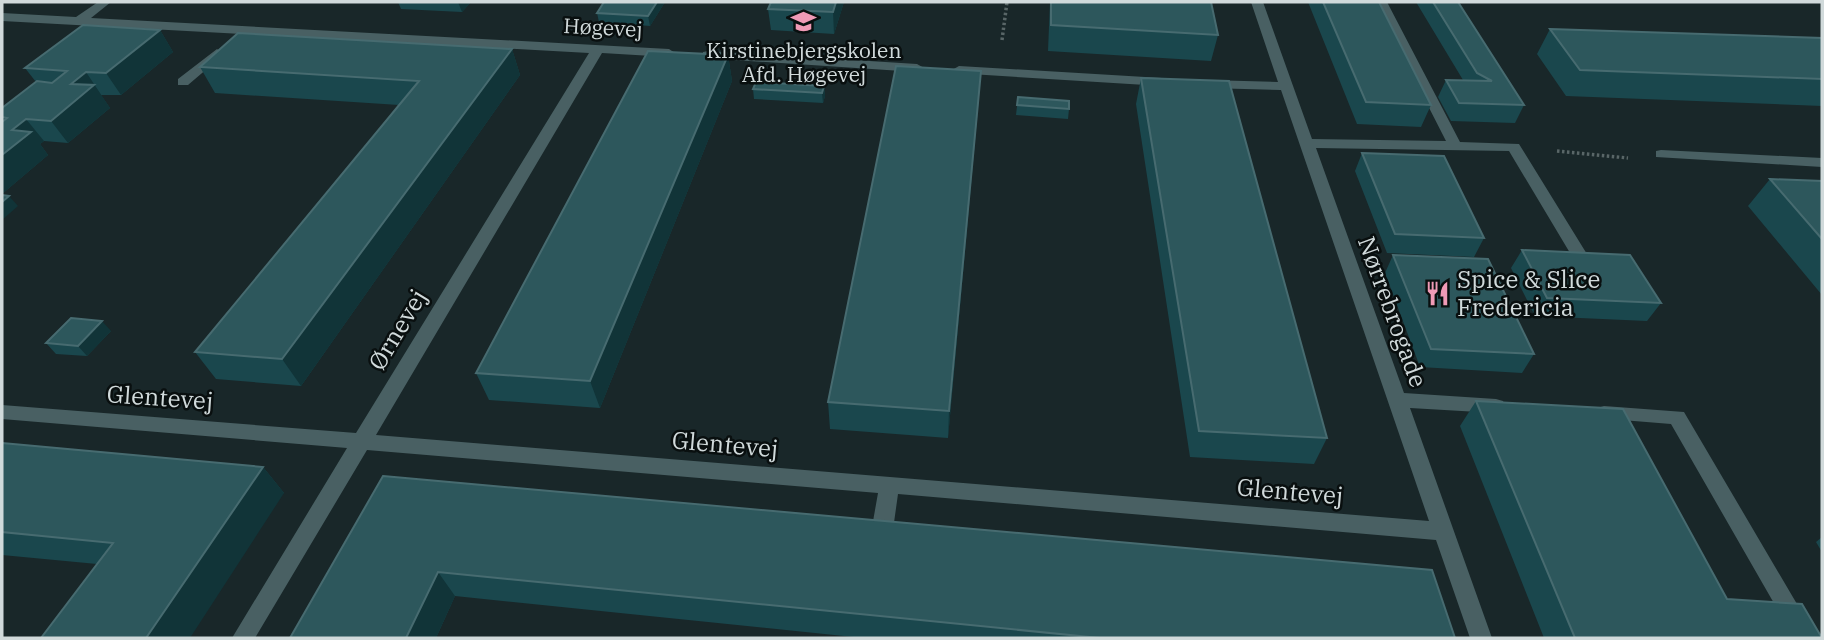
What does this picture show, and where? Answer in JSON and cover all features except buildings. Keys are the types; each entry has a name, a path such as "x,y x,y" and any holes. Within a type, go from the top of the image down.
{"street":[{"path":"79,21 105,2"},
{"name":"Nørrebrogade","path":"1257,2 1481,638"},
{"path":"1381,2 1455,145"},
{"name":"Høgevej","path":"2,17 1181,83 1286,86"},
{"path":"183,82 244,30"},
{"name":"Ørnevej","path":"243,638 598,49"},
{"path":"1306,143 1514,147 1582,259"},
{"path":"1661,154 1822,163"},
{"path":"1397,400 1517,407"},
{"name":"Glentevej","path":"2,412 1443,531"},
{"path":"1584,412 1677,417 1806,638"},
{"path":"880,546 889,485"}],"path":[{"path":"1514,147 1643,160 1661,154"}],"place":[{"name":"Kirstinebjergskolen Afd. Høgevej","path":"804,22"},
{"name":"Spice & Slice Fredericia","path":"1437,294"}]}
